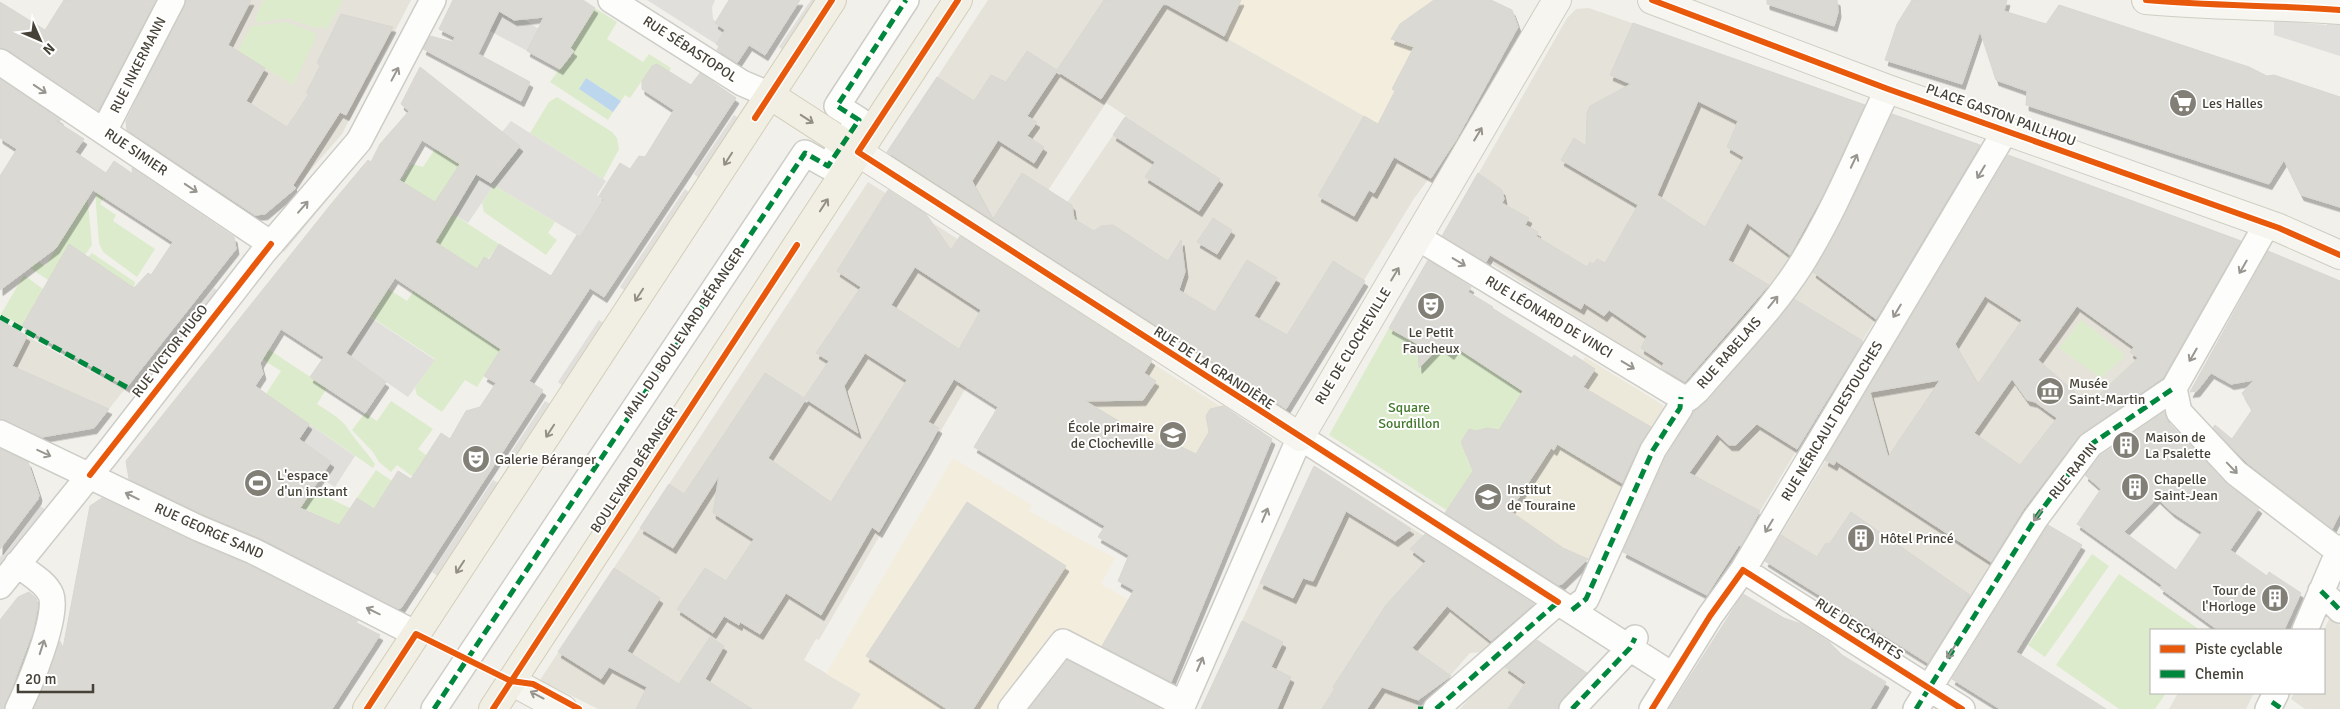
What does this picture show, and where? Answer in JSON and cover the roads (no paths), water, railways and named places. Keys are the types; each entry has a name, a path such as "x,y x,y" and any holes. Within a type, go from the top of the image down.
{"main road":[{"path":"367,709 832,0"},
{"name":"BOULEVARD BÉRANGER","path":"492,709 851,148 958,0"},
{"name":"RUE DE CLOCHEVILLE","path":"1300,436 1557,0"},
{"name":"PLACE GASTON PAILLHOU","path":"1652,0 1888,88 2267,224 2340,255"},
{"path":"2146,0 2275,5 2340,10"},
{"path":"770,95 851,148"},
{"name":"RUE DE LA GRANDIÈRE","path":"851,148 1300,436"},
{"path":"511,682 563,709"}],"street":[{"name":"RUE INKERMANN","path":"104,130 172,0"},
{"name":"RUE VICTOR HUGO","path":"0,586 90,475 271,244 359,141 433,0"},
{"name":"RUE SÉBASTOPOL","path":"611,0 742,82 770,95"},
{"name":"MAIL DU BOULEVARD BÉRANGER","path":"434,709 805,153 828,166 851,148 859,120 837,106 906,0"},
{"name":"RUE SIMIER","path":"0,62 104,130 271,244"},
{"name":"RUE RABELAIS","path":"1436,709 1565,606 1586,599 1653,450 1680,408 1681,398 1689,398 1698,390 1793,276 1839,192 1888,88"},
{"name":"RUE NÉRICAULT DESTOUCHES","path":"1652,709 1710,616 1743,570 2006,130"},
{"name":"RUE RAPIN","path":"1922,699 2035,519 2090,446 2174,388 2267,224"},
{"name":"RUE LÉONARD DE VINCI","path":"1417,237 1681,398"},
{"path":"2174,388 2179,412 2236,473 2339,550 2305,629"},
{"name":"RUE GEORGE SAND","path":"0,432 198,528 253,550 416,634"},
{"name":"RUE DE LA GRANDIÈRE","path":"1300,436 1565,606 1633,643 1672,675"},
{"name":"RUE DE CLOCHEVILLE","path":"1182,707 1300,436"},
{"path":"17,564 48,589 51,596 52,612 36,666 18,709"},
{"name":"RUE DESCARTES","path":"1743,570 1922,699 1962,709"},
{"path":"2321,591 2340,610"},
{"path":"1011,709 1063,642 1182,707"},
{"path":"1572,709 1633,643"}],"water":[{"path":"586,78 621,101 613,112 579,89"}],"place":[{"name":"Les Halles","path":"2183,103"},
{"name":"Le Petit Faucheux","path":"1431,306"},
{"name":"Musée Saint-Martin","path":"2050,391"},
{"name":"École primaire de Clocheville","path":"1173,435"},
{"name":"Maison de La Psalette","path":"2126,445"},
{"name":"Galerie Béranger","path":"476,459"},
{"name":"L'espace d'un instant","path":"258,483"},
{"name":"Chapelle Saint-Jean","path":"2135,487"},
{"name":"Institut de Touraine","path":"1488,497"},
{"name":"Hôtel Princé","path":"1861,538"},
{"name":"Tour de l'Horloge","path":"2275,598"}],"park label":[{"name":"Square Sourdillon","path":"1409,416"}]}
